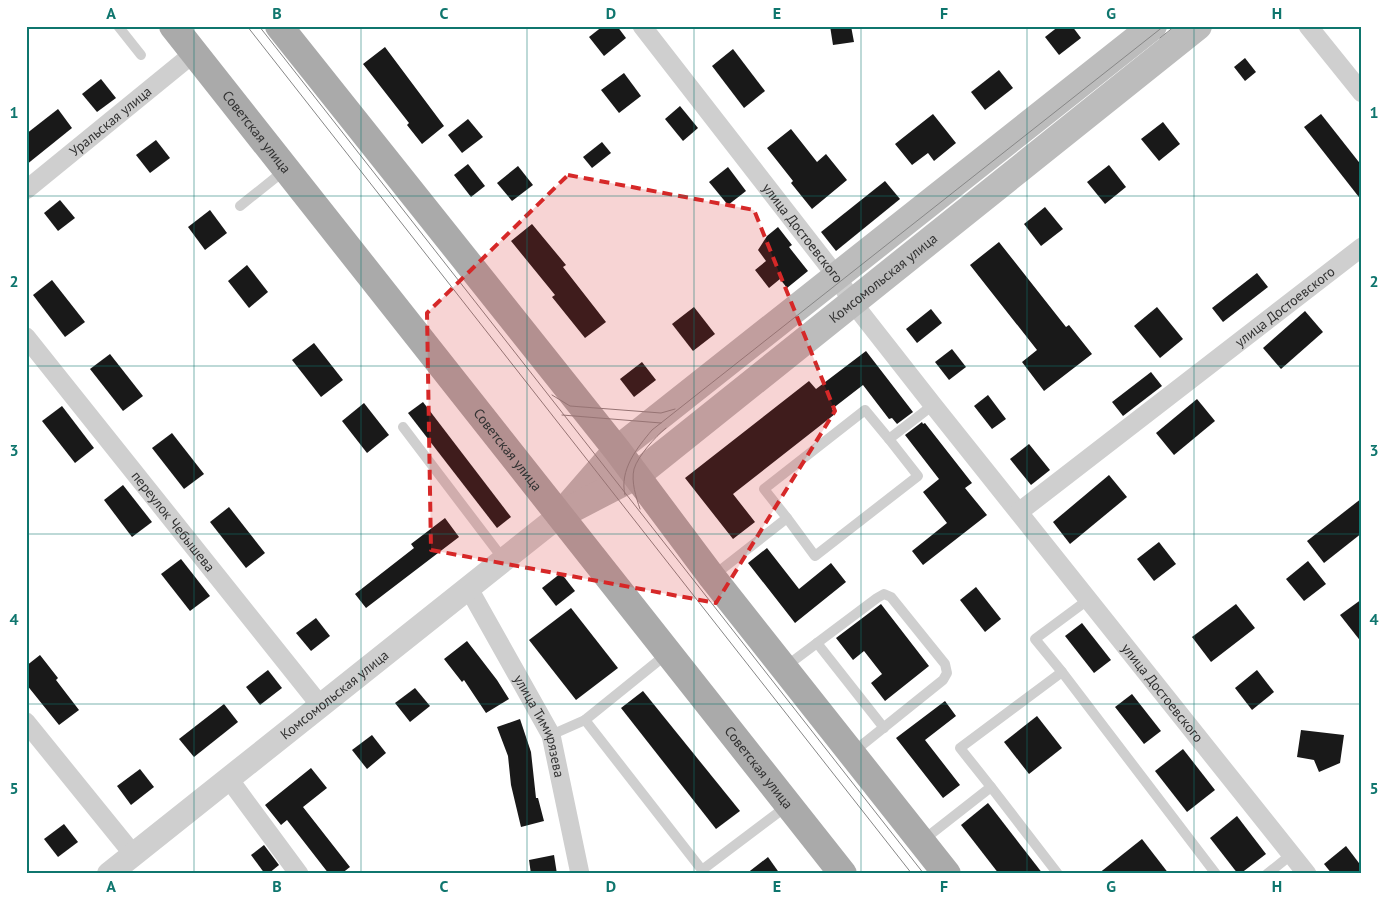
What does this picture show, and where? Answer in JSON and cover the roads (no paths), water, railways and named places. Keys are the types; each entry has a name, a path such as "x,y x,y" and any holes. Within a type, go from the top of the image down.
{"main road":[{"path":"279,26 637,475 712,577 947,874"},
{"name":"Комсомольская улица","path":"560,515 617,450 1154,26"},
{"name":"Комсомольская улица","path":"560,515 637,475 1198,26"},
{"name":"Советская улица","path":"185,39 286,170 843,874"}],"street":[{"name":"улица Достоевского","path":"642,26 837,277 853,303 1307,874"},
{"path":"1308,26 1362,93"},
{"name":"Уральская улица","path":"26,190 185,39"},
{"name":"улица Достоевского","path":"1019,512 1362,247"},
{"name":"переулок Чебышева","path":"26,337 320,705"},
{"name":"Комсомольская улица","path":"108,874 560,515"},
{"name":"улица Тимирязева","path":"469,589 551,735 580,874"},
{"path":"26,722 133,854"},
{"path":"229,779 299,874"}],"lane":[{"path":"118,26 141,55"},
{"path":"240,206 286,170"},
{"path":"889,439 933,405"},
{"path":"865,410 918,476 815,556 787,518 764,489 865,410"},
{"path":"404,427 504,560"},
{"path":"712,577 787,518"},
{"path":"784,668 884,594 891,597 945,664 947,673 943,680 852,754"},
{"path":"1089,599 1035,639 1214,873"},
{"path":"817,643 884,728"},
{"path":"551,735 585,720 668,652"},
{"path":"1058,874 960,748 1062,672"},
{"path":"585,720 703,872 788,805"},
{"path":"921,841 991,787"},
{"path":"1267,874 1292,854"}],"tram line":[{"path":"247,26 912,874"},
{"path":"259,26 924,874"},
{"path":"625,495 624,486 627,468 635,452 652,430 1164,26"},
{"path":"1160,38 1175,26"},
{"path":"552,395 570,406 661,413 675,409"},
{"path":"562,415 661,423"},
{"path":"640,509 634,484 634,469 647,447 666,428"}]}
